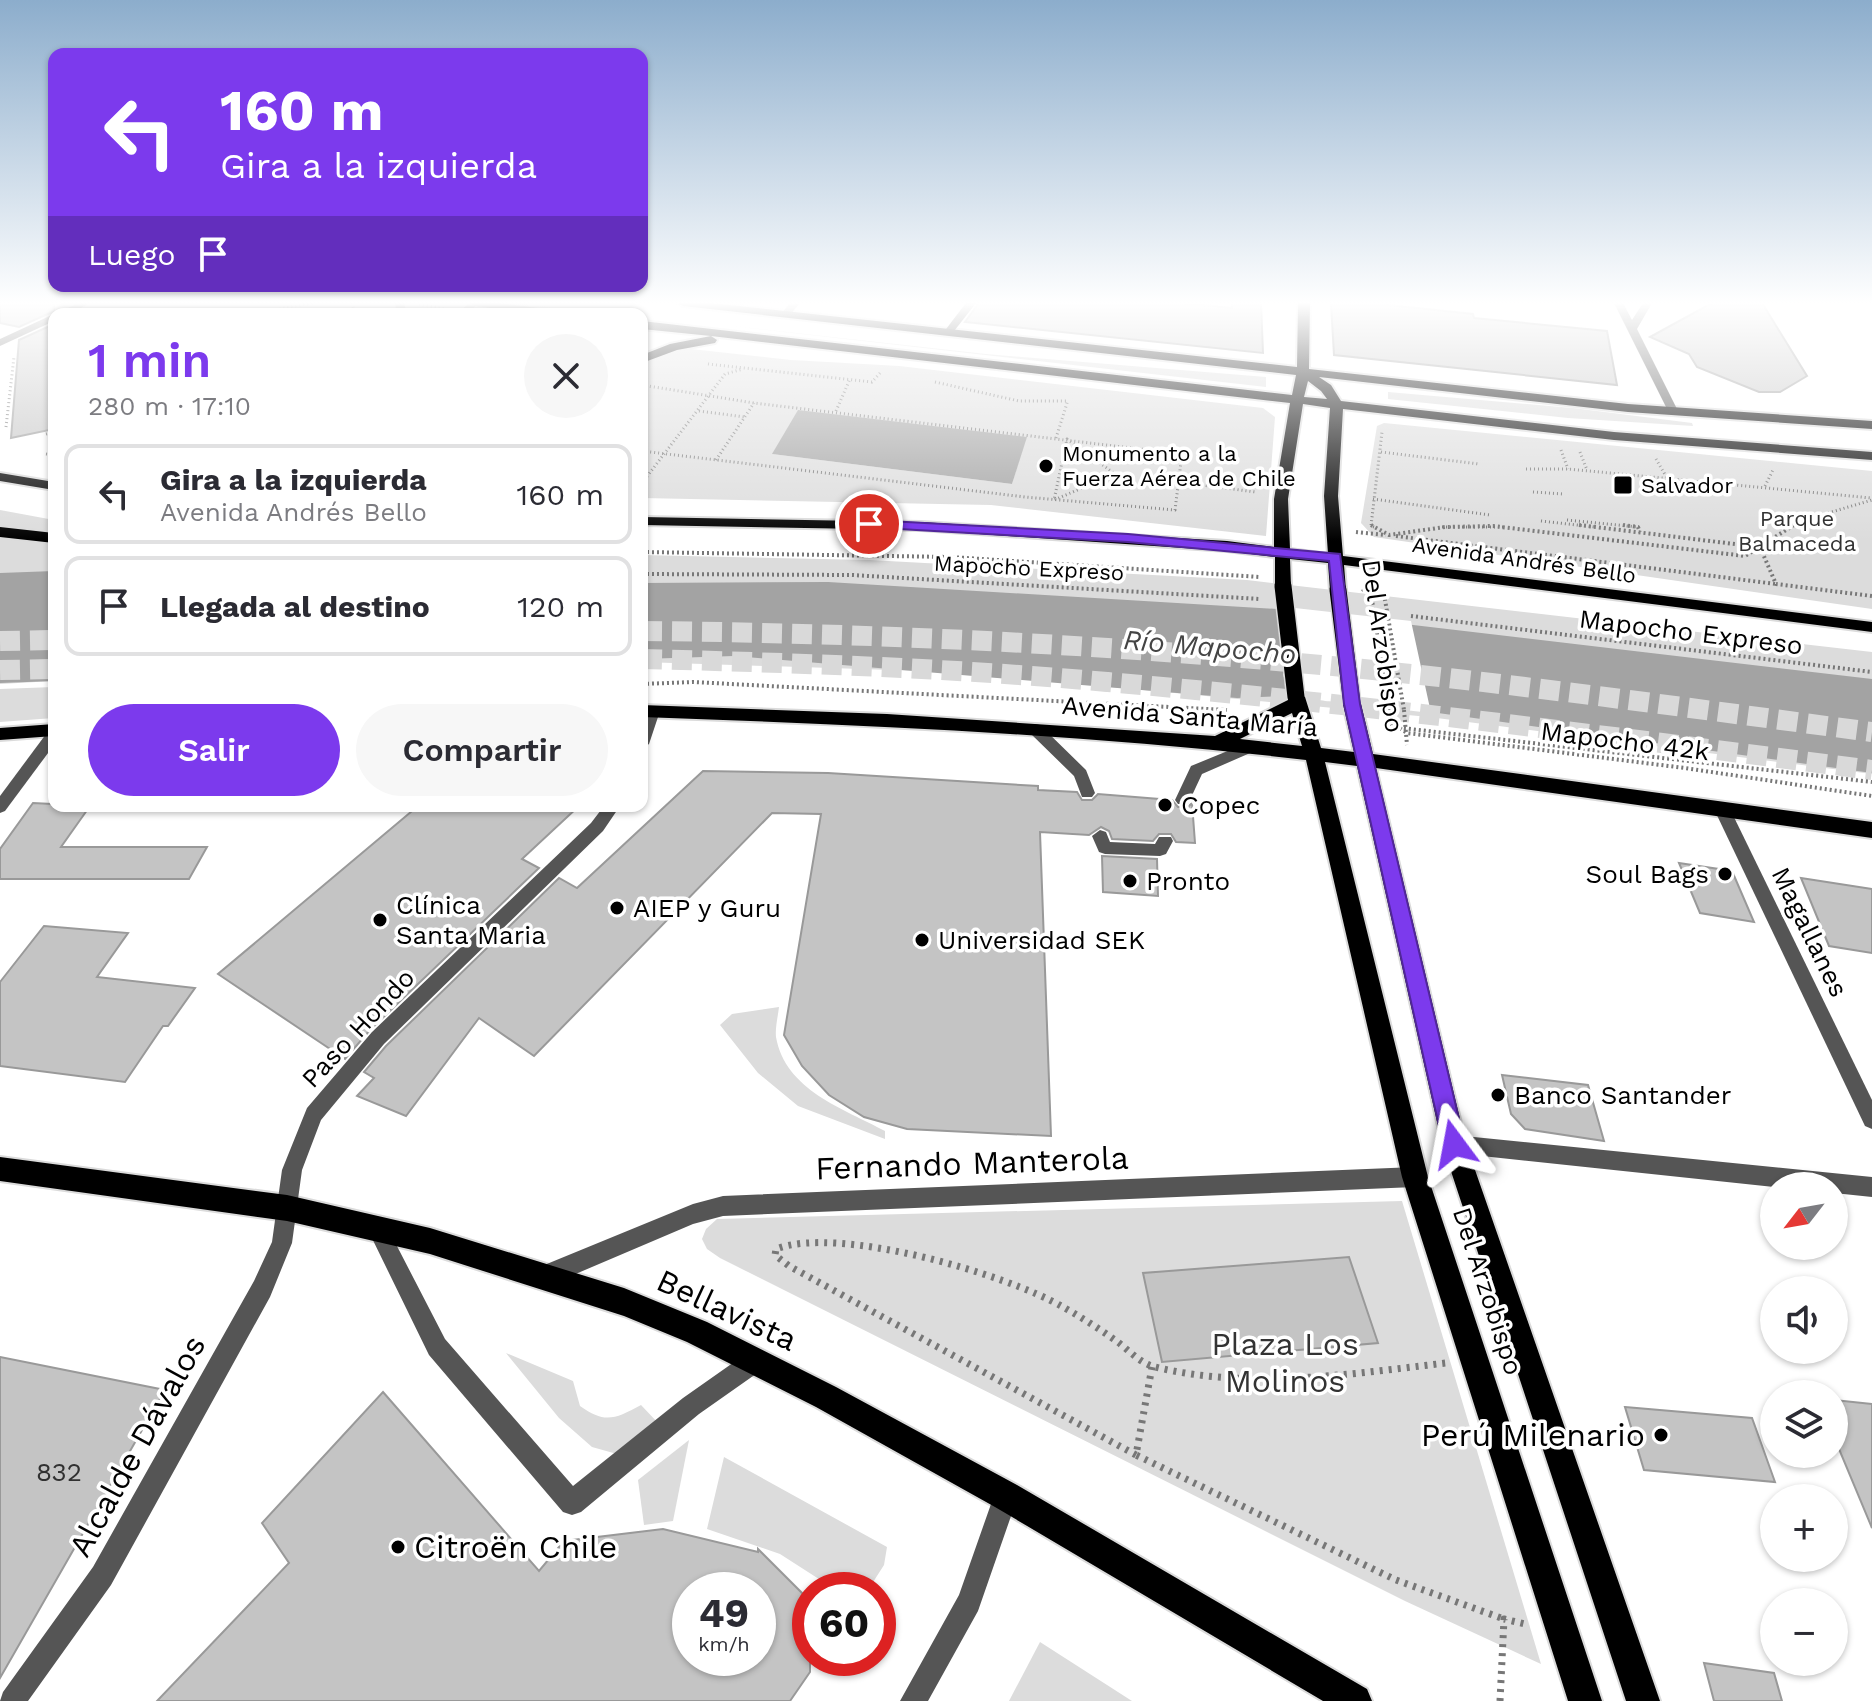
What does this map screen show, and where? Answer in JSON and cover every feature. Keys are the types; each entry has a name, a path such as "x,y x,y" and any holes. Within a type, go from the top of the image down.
{"highway":[{"path":"0,532 48,537"}],"main road":[{"path":"1141,382 1651,440 1872,456"},
{"name":"Del Arzobispo","path":"1301,382 1283,480 1281,551 1297,700 1314,754 1415,1177 1585,1701"},
{"path":"1317,382 1326,388 1337,405"},
{"path":"1394,382 1673,411 1872,425"},
{"name":"Del Arzobispo","path":"1337,405 1331,496 1338,588 1354,713 1454,1144 1643,1701"},
{"path":"0,477 48,485"},
{"name":"Avenida Andrés Bello","path":"648,521 987,529 1281,551 1872,627"},
{"path":"1218,743 1297,700"},
{"name":"Avenida Santa María","path":"648,711 767,714 1035,729 1252,746 1872,830"},
{"path":"0,734 48,732"},
{"name":"Bellavista","path":"0,1169 287,1208 377,1228 545,1276 683,1326 755,1361 1006,1496 1355,1701"}],"street":[{"path":"1658,382 1673,411"},
{"path":"1035,729 1081,774 1087,793"},
{"path":"0,807 48,740"},
{"path":"1183,800 1196,770 1252,746"},
{"name":"Magallanes","path":"1722,809 1872,1120"},
{"name":"Paso Hondo","path":"287,1208 292,1170 314,1114 378,1038 597,827 608,812"},
{"path":"1100,836 1105,848 1160,850 1165,841"},
{"path":"1454,1144 1872,1187"},
{"name":"Fernando Manterola","path":"545,1276 663,1226 723,1206 1415,1177"},
{"name":"Alcalde Dávalos","path":"12,1701 102,1576 177,1444 269,1275 282,1243 287,1208"},
{"path":"377,1228 437,1347 572,1503 691,1406 755,1361"},
{"path":"913,1701 969,1602 1006,1496"}],"path":[{"path":"6,427 10,382"},
{"path":"648,475 719,382"},
{"path":"836,411 849,382"},
{"path":"937,382 1019,401 1068,401"},
{"path":"648,386 754,403 1182,454 1175,510 1054,500 648,452"},
{"path":"1056,438 1072,390"},
{"path":"716,460 754,403"},
{"path":"698,411 745,417"},
{"path":"1380,432 1381,452 1371,526 1389,535 1872,596"},
{"path":"1054,500 1115,474 1067,439"},
{"path":"1054,500 1067,439"},
{"path":"1579,448 1587,470"},
{"path":"1381,452 1479,464"},
{"path":"1654,455 1668,479"},
{"path":"1526,469 1587,470 1872,499"},
{"path":"1559,469 1644,480 1642,476"},
{"path":"1595,474 1597,481"},
{"path":"1178,482 1256,492"},
{"path":"1533,492 1563,494"},
{"path":"1373,499 1490,515"},
{"path":"1389,535 1445,527 1493,526 1745,556 1801,521 1872,499"},
{"path":"1612,518 1615,525"},
{"path":"1567,520 1640,533 1760,547"},
{"path":"1541,521 1638,527 1640,533"},
{"path":"1760,547 1776,584"},
{"path":"648,552 794,552 1053,561 1283,582"},
{"name":"Mapocho Expreso","path":"648,574 852,575 1271,600"},
{"path":"1338,588 1371,592 1388,708 1396,727"},
{"path":"1383,592 1407,731 1407,765"},
{"name":"Mapocho Expreso","path":"1411,616 1872,672"},
{"path":"648,684 693,682 1277,713"},
{"path":"1354,713 1396,727"},
{"name":"Mapocho 42k","path":"1396,727 1872,796"},
{"path":"1407,731 1872,782"},
{"path":"1475,1360 1262,1379 1152,1367 1080,1316 1039,1294 985,1273 845,1242 784,1242 776,1249 775,1255 789,1266 1136,1455 1396,1580 1504,1619 1562,1633"},
{"path":"1136,1455 1152,1367"},
{"path":"1500,1701 1504,1619"}],"green space":[{"path":"648,382 1041,382 1263,408 1275,417 1266,536 991,505 648,498","holes":["1026,437 1012,484 772,454"]},
{"path":"1226,382 1266,382 1266,387"},
{"path":"1388,392 1573,408 1692,423 1693,426 1568,418 1388,399"},
{"name":"Parque Balmaceda","path":"1384,423 1872,471 1872,609 1374,537 1361,523 1377,426"},
{"path":"0,510 48,519 48,681 0,684"},
{"path":"648,555 869,560 1247,580 1872,652 1872,774 1429,717 953,672 648,662"},
{"path":"48,687 48,718 0,722 0,689"},
{"path":"779,1007 776,1037 791,1071 818,1096 885,1131 885,1139 798,1106 758,1073 720,1025 732,1014"},
{"name":"Plaza Los Molinos","path":"1402,1201 1541,1664 1405,1601 720,1258 707,1249 702,1239 706,1229 717,1219"},
{"path":"506,1353 573,1381 580,1406 589,1412 610,1418 641,1405 659,1424 617,1454 592,1447 559,1418"},
{"path":"689,1440 673,1521 644,1525 638,1480"},
{"path":"724,1457 887,1547 880,1572 808,1572 780,1554 707,1529"},
{"path":"1040,1642 1132,1701 1009,1701"}],"water":[{"path":"798,410 1027,437 1012,484 772,454"},
{"path":"48,571 48,681 0,683 0,573"},
{"name":"Río Mapocho","path":"828,582 1277,609 1872,679 1872,773 1438,713 1281,696 1237,698 734,656 648,659 648,583"}],"pier":[{"path":"1277,606 1411,621 1431,713 1281,696 1288,692 1283,674 1286,670"}],"building":[{"path":"16,382 48,382 48,430 11,438"},
{"path":"1735,382 1796,382 1780,392 1759,392"},
{"name":"Universidad SEK","path":"703,771 828,773 1038,786 1038,790 1077,792 1082,800 1092,800 1098,794 1172,800 1178,807 1188,807 1192,803 1195,843 1176,842 1171,834 1159,834 1153,841 1112,839 1109,831 1101,827 1089,835 1040,832 1051,1136 907,1129 864,1117 829,1095 802,1066 784,1035 821,814 772,813 534,1056 479,1018 406,1116 357,1096 374,1078 364,1072 386,1046 559,878 577,888"},
{"path":"33,803 48,804 48,812 86,812 61,847 207,847 189,879 0,879 0,849"},
{"name":"Clínica Santa Maria","path":"411,812 573,812 522,859 539,868 370,1030 345,1059 218,974"},
{"name":"Pronto","path":"1102,856 1157,859 1158,896 1103,892"},
{"path":"1679,863 1732,871 1754,922 1700,913"},
{"path":"1801,878 1872,889 1872,953 1829,946"},
{"path":"44,926 128,933 97,977 195,988 168,1026 163,1026 125,1082 0,1066 0,982"},
{"path":"1502,1075 1588,1085 1604,1141 1525,1129 1511,1114"},
{"path":"1349,1257 1378,1343 1162,1362 1143,1273"},
{"path":"0,1357 165,1390 0,1678"},
{"name":"Citroën Chile","path":"383,1392 539,1571 564,1541 663,1529 758,1552 758,1549 792,1583 792,1676 807,1676 790,1701 157,1701 289,1563 262,1523"},
{"path":"1848,1401 1872,1404 1872,1528 1847,1468"},
{"path":"1625,1407 1752,1418 1760,1440 1760,1468 1770,1468 1775,1482 1644,1470"},
{"path":"1704,1663 1760,1671 1760,1676 1775,1676 1782,1701 1714,1701"}],"tunnel":[{"path":"648,631 970,640 1217,656 1514,686 1872,732"},
{"path":"0,641 48,640"},
{"path":"648,659 874,667 1107,682 1394,711 1872,770"},
{"path":"0,670 48,669"}],"place":[{"name":"Monumento a la Fuerza Aérea de Chile","path":"1046,466"},
{"name":"Salvador","path":"1623,485"},
{"name":"Copec","path":"1165,805"},
{"name":"Soul Bags","path":"1725,874"},
{"name":"Pronto","path":"1130,881"},
{"name":"AIEP y Guru","path":"617,908"},
{"name":"Clínica Santa Maria","path":"380,920"},
{"name":"Universidad SEK","path":"922,940"},
{"name":"Banco Santander","path":"1498,1095"},
{"name":"Perú Milenario","path":"1661,1435"},
{"name":"Citroën Chile","path":"398,1547"}],"route":[{"path":"869,524 1128,538 1335,557 1352,704 1454,1144"}]}
